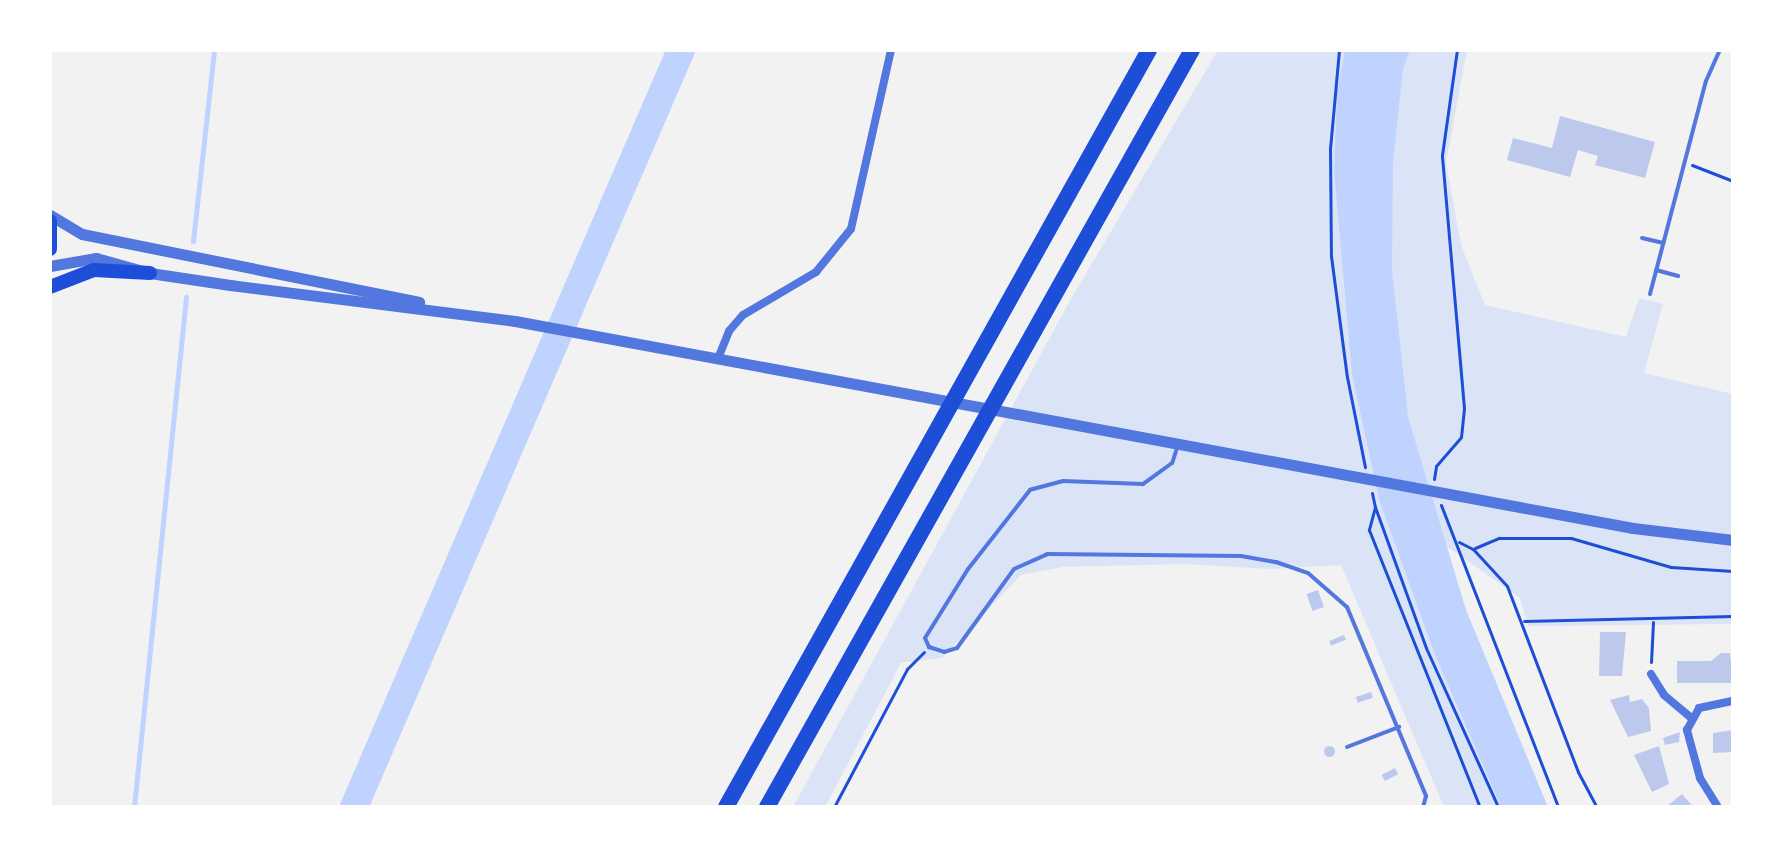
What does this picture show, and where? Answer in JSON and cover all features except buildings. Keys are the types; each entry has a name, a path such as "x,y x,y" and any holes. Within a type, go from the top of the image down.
{"highway":[{"path":"726,807 1149,50"},
{"path":"767,807 1192,50"}],"main road":[{"path":"50,218 50,249"},
{"path":"50,287 94,270 150,273"}],"street":[{"path":"719,356 729,331 743,315 816,272 851,229 891,50"},
{"path":"50,218 82,234 512,320 719,356 1338,475 1733,540"},
{"path":"50,266 96,258 150,273 512,320"},
{"path":"1651,674 1664,695 1690,717"},
{"path":"1718,807 1700,778 1687,730 1690,717 1712,702 1733,701"}],"lane":[{"path":"1650,294 1685,162 1720,50"},
{"path":"1642,238 1663,243"},
{"path":"1656,270 1678,276"},
{"path":"1179,443 1172,463 1143,484 1063,481 1030,490 968,569 925,638 929,647 944,652 957,648 1014,569 1047,554 1241,556 1308,573 1330,587 1360,630 1426,796 1423,807"},
{"path":"1347,747 1399,727"}],"path":[{"path":"1339,50 1330,148 1331,256 1347,377 1368,477"},
{"path":"1436,466 1461,437 1464,408 1442,155 1457,50"},
{"path":"1685,162 1733,181"},
{"path":"1371,492 1426,648 1498,807"},
{"path":"1375,507 1369,530 1480,807"},
{"path":"1473,549 1499,538 1571,538 1671,567 1733,571"},
{"path":"1558,807 1484,622 1459,542 1473,549 1507,586 1524,621 1578,772 1597,807"},
{"path":"1524,621 1733,616"},
{"path":"1651,674 1653,620"},
{"path":"834,807 907,669 929,647"}],"shaded area":[{"path":"1218,50 1467,50 1446,163 1461,245 1485,305 1626,337 1639,298 1663,304 1644,373 1733,394 1733,624 1528,626 1520,598 1381,500 1435,655 1501,807 1444,807 1341,565 1269,569 1185,564 1062,567 1021,575 942,658 901,663 825,807 793,807 1071,299"}],"water":[{"path":"1345,50 1410,50 1403,68 1393,162 1392,270 1408,417 1466,610 1548,807 1501,807 1435,655 1379,499 1352,374 1334,170 1337,93"}],"waterway":[{"path":"193,241 214,50"},
{"path":"354,807 681,50"},
{"path":"134,807 186,297"}]}
